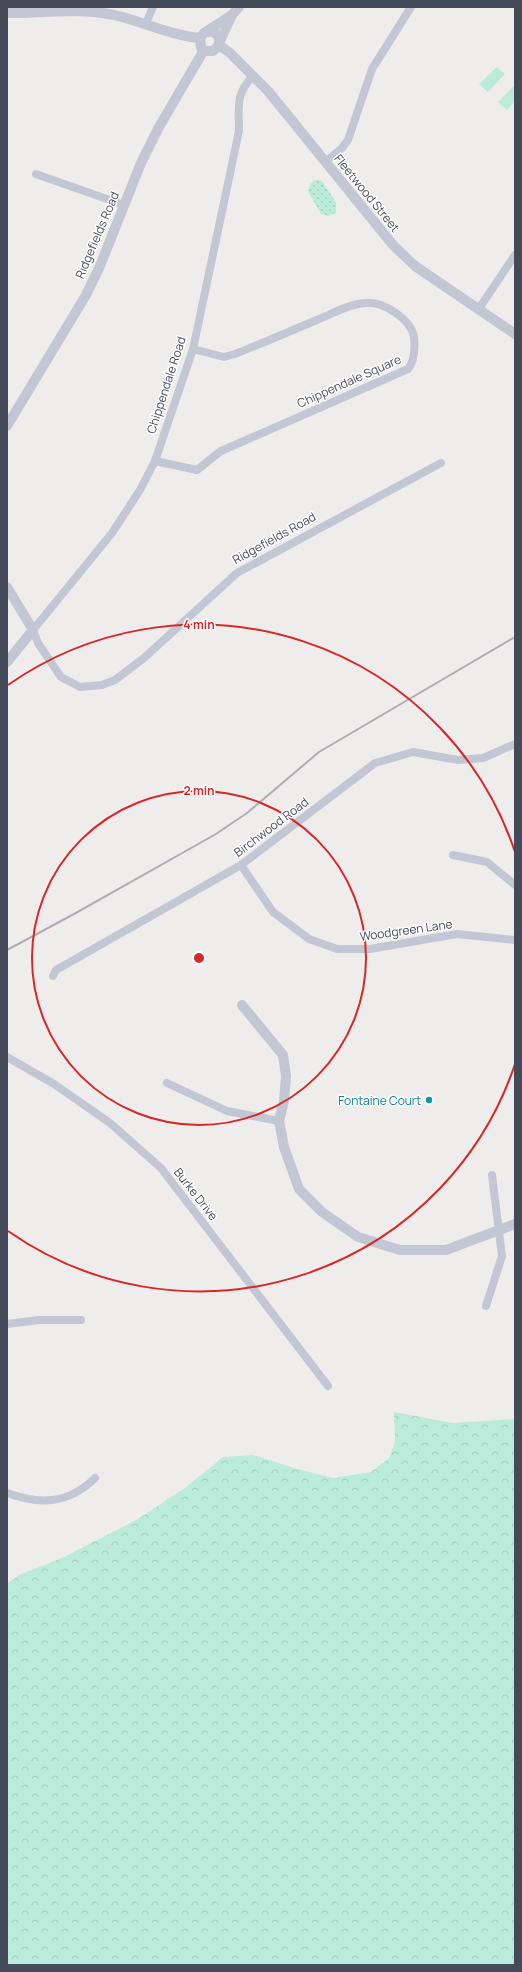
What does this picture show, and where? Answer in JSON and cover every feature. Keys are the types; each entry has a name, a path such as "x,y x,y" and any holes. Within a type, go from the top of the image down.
{"street":[{"path":"146,23 153,7"},
{"path":"232,15 220,43 213,51 204,50 200,45 203,35 232,15 239,7"},
{"path":"325,162 342,148 348,140 372,69 411,7"},
{"path":"7,13 28,10 92,12 113,15 146,23 184,36 217,34 220,43"},
{"name":"Fleetwood Street","path":"220,43 268,91 393,245 415,266 515,334"},
{"name":"Ridgefields Road","path":"7,426 86,295 100,266 141,163 204,50"},
{"name":"Chippendale Road","path":"7,662 112,533 140,490 155,461 193,349 239,131 240,96 242,88 253,76"},
{"path":"36,174 124,205"},
{"path":"478,310 515,255"},
{"name":"Chippendale Square","path":"155,461 197,470 221,451 408,369 413,363 414,342 413,333 408,325 398,315 377,304 367,302 346,308 235,354 224,357 193,349"},
{"name":"Ridgefields Road","path":"7,587 33,630 38,643 61,677 80,687 90,687 109,682 144,658 237,573 441,463"},
{"name":"Birchwood Road","path":"52,976 56,970 241,864 376,763 413,752 458,760 483,758 515,744"},
{"path":"453,855 487,862 515,885"},
{"name":"Woodgreen Lane","path":"241,864 274,912 309,940 337,949 370,949 457,934 515,940"},
{"path":"242,1005 283,1055 286,1076 284,1101 279,1121 284,1147 299,1189 322,1212 358,1237 400,1250 446,1250 515,1224"},
{"name":"Burke Drive","path":"7,1057 54,1084 110,1123 161,1168 328,1386"},
{"path":"168,1083 227,1111 279,1121"},
{"path":"486,1306 502,1256 492,1175"},
{"path":"7,1324 39,1320 81,1320"},
{"path":"7,1493 22,1498 55,1501 82,1489 95,1478"}],"green space":[{"path":"497,67 505,74 488,92 479,84"},
{"path":"515,85 515,101 507,110 498,102"},
{"path":"315,180 321,180 336,202 336,213 328,216 321,214 308,191 310,184"},
{"path":"394,1412 453,1423 515,1419 515,1965 7,1965 7,1584 19,1575 62,1558 138,1519 186,1487 223,1457 253,1455 333,1478 371,1472 389,1458 395,1442"}],"railway":[{"path":"7,950 216,834 247,813 319,752 515,637"}],"place":[{"name":"Fontaine Court","path":"429,1100"}]}
